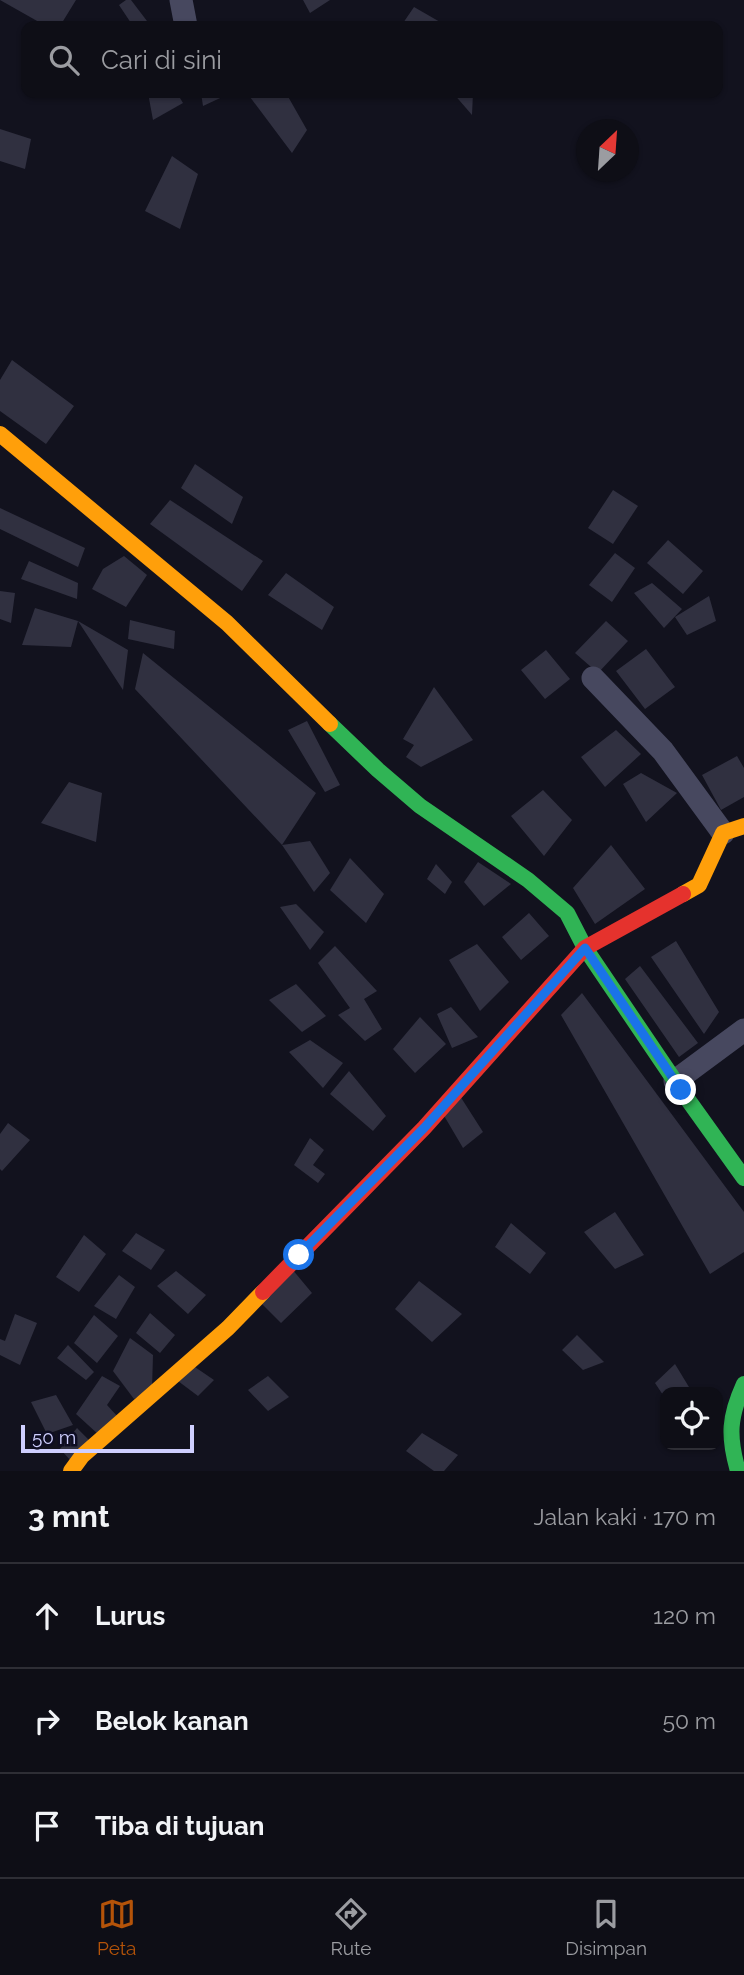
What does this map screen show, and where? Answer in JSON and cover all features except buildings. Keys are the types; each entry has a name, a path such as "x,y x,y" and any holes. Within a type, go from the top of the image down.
{"street":[{"path":"181,0 185,21"},
{"path":"0,434 227,623 378,770 420,806 528,880 567,913 585,948 744,1178"},
{"path":"71,1471 82,1456 228,1328 424,1128 585,948 699,885 734,830 593,678"},
{"path":"675,1081 744,1030"},
{"path":"738,1471 731,1448 729,1425 733,1406 744,1384"}],"traffic: fast":[{"path":"330,724 420,806 528,880 567,913 585,948 744,1178"},
{"path":"738,1471 732,1427 735,1407 744,1384"}],"traffic: slow":[{"path":"0,434 227,623 330,724"},
{"path":"683,894 699,885 723,833 744,826"},
{"path":"71,1471 82,1456 228,1328 263,1292"}],"traffic: jam":[{"path":"263,1292 424,1128 585,948 683,894"}],"route":[{"path":"299,1255 424,1128 585,948 681,1090"}]}
